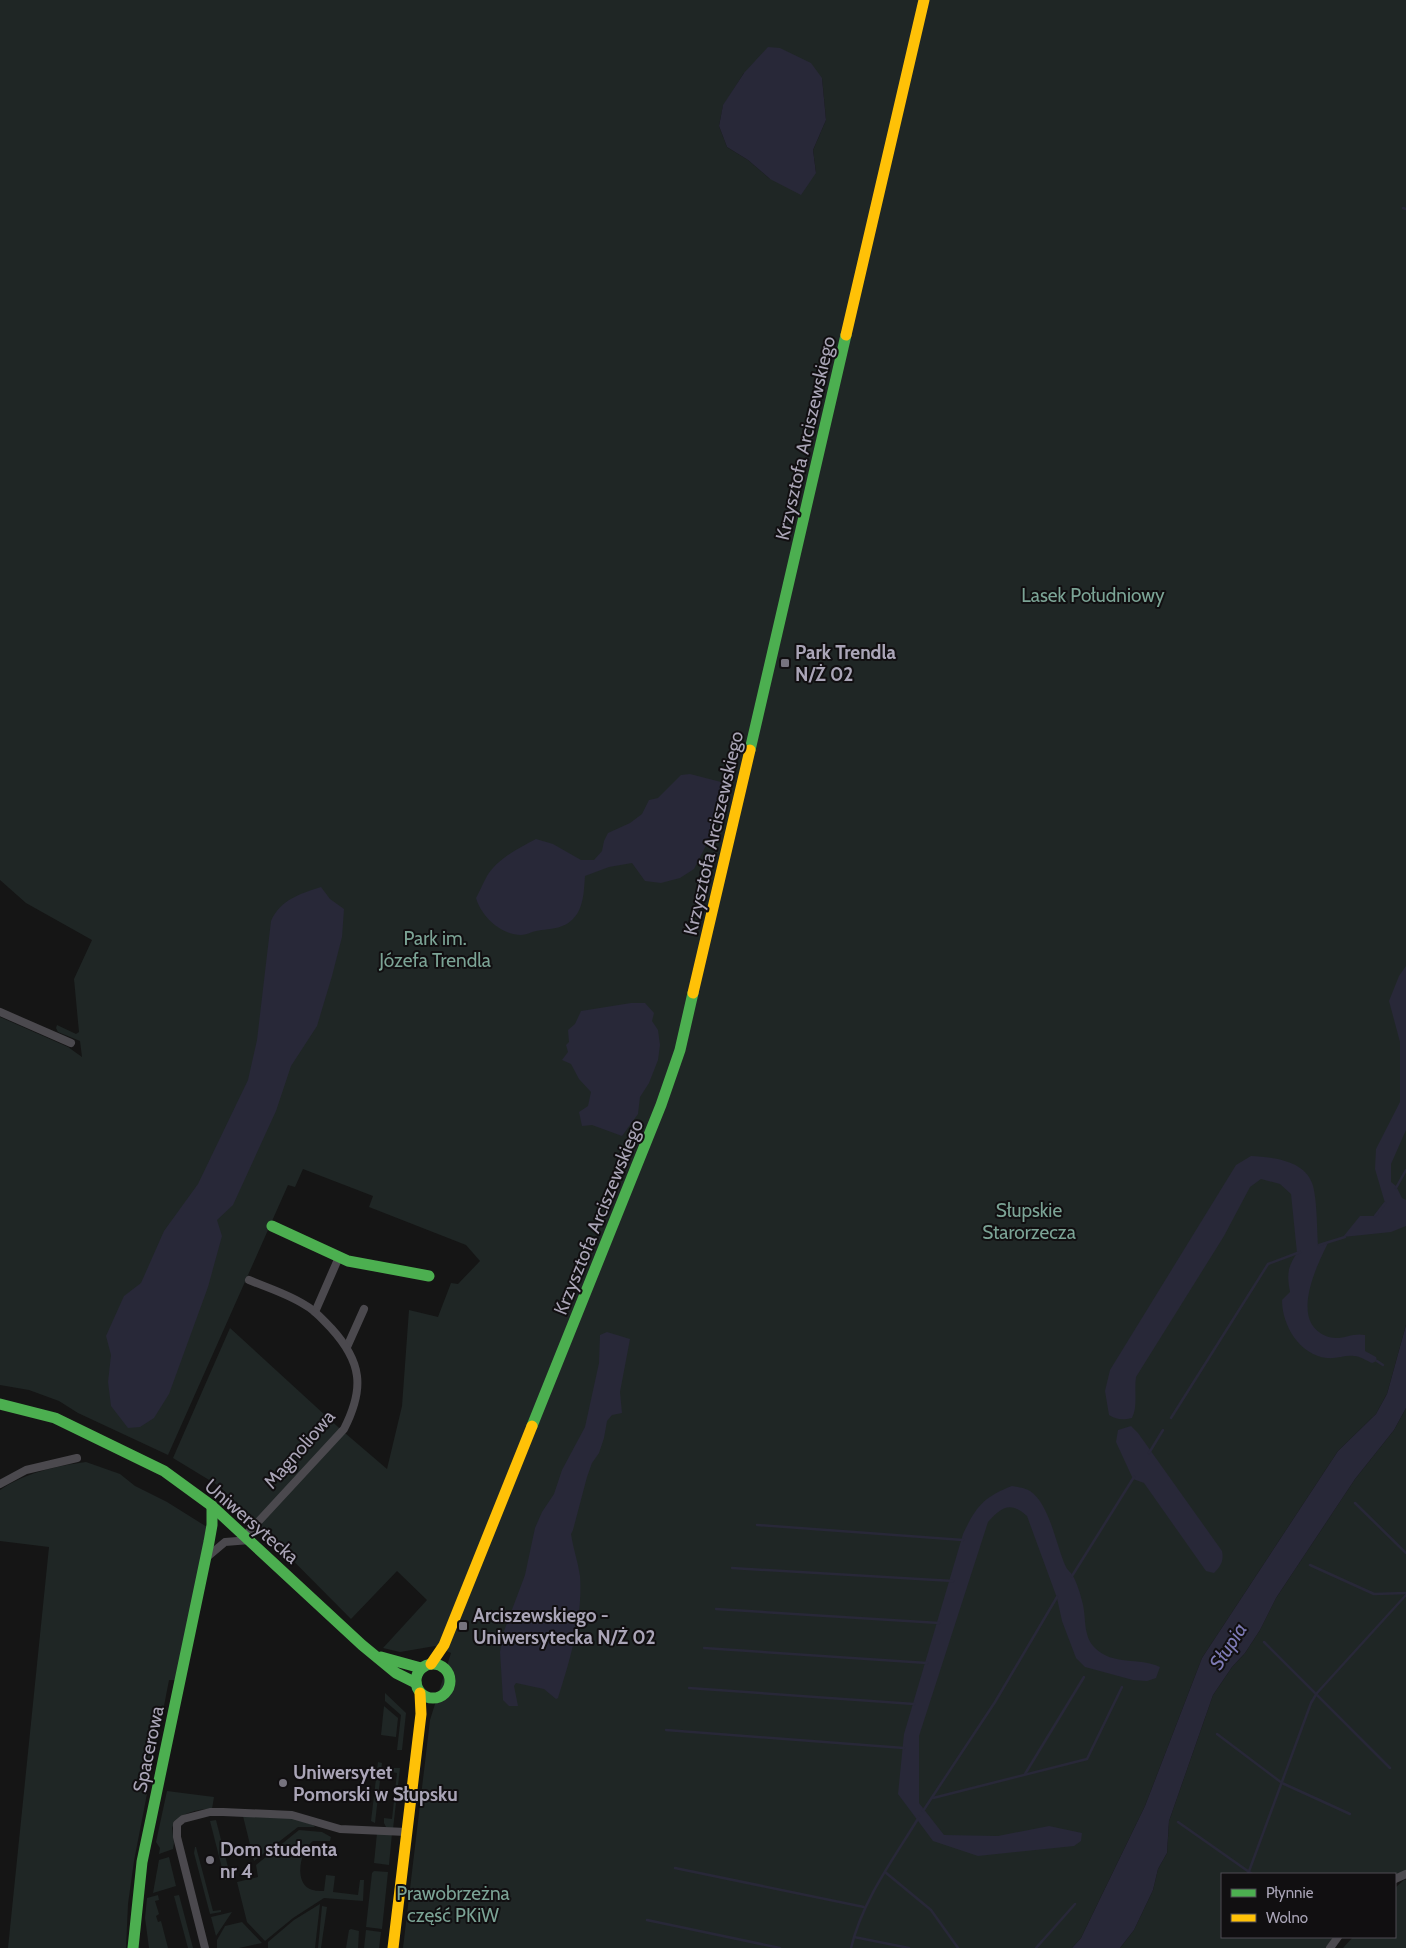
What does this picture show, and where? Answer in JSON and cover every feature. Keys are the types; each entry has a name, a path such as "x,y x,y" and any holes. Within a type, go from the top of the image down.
{"street":[{"name":"Krzysztofa Arciszewskiego","path":"432,1666 444,1645 661,1106 680,1050 924,0"},
{"path":"0,1012 70,1043"},
{"path":"272,1226 356,1263 429,1276"},
{"path":"315,1312 339,1257"},
{"name":"Magnoliowa","path":"248,1538 344,1429 353,1411 358,1393 356,1371 347,1347 315,1312 297,1300 249,1280"},
{"path":"347,1347 364,1309"},
{"name":"Uniwersytecka","path":"0,1404 55,1418 164,1471 212,1506 396,1673 418,1688"},
{"path":"0,1484 26,1470 77,1458"},
{"name":"Spacerowa","path":"133,1948 142,1862 206,1558 212,1524 212,1506"},
{"path":"206,1558 225,1542 248,1538"},
{"name":"Uniwersytecka","path":"377,1656 432,1666"},
{"path":"393,1948 421,1714 418,1672 432,1666 447,1670 450,1682 445,1692 435,1698 421,1714"},
{"path":"418,1688 430,1698 435,1698"},
{"path":"206,1948 176,1837 177,1824 183,1819 210,1812 276,1814 299,1816 340,1829 406,1832"}],"green space":[{"name":"Lasek Południowy","path":"0,0 1406,0 1406,1325 1387,1394 1376,1414 1338,1451 1202,1658 1145,1806 1081,1938 1072,1948 403,1948 430,1720 451,1653 435,1646 400,1652 383,1648 427,1600 397,1571 351,1619 219,1486 173,1458 230,1328 387,1469 402,1406 409,1310 438,1317 451,1283 458,1284 480,1261 466,1245 369,1207 373,1196 303,1169 295,1187 288,1185 168,1455 78,1413 59,1401 29,1390 0,1385 0,1017 68,1047 82,1057 80,1041 58,1032 56,1028 57,1025 76,1034 79,1032 74,979 92,940 26,903 0,880","holes":["744,73 822,78 826,120 813,150 816,173 770,179 748,160 727,147 719,126 723,106"]},
{"path":"1406,1408 1406,1871 1396,1879 1396,1873 1221,1873 1221,1938 1338,1938 1334,1948 1120,1948 1134,1930 1153,1890 1158,1869 1167,1853 1169,1821 1213,1695 1232,1667 1245,1653 1260,1630 1276,1598 1355,1479 1394,1430"},
{"path":"86,1462 120,1474 135,1486 167,1502 207,1527 176,1680 169,1680 134,1861 128,1904 126,1948 8,1948 49,1547 0,1541 0,1490 20,1479 41,1471"},
{"path":"385,1693 406,1713 402,1750 397,1750 401,1715 385,1701"},
{"path":"384,1706 398,1718 396,1737 381,1735"},
{"path":"378,1762 382,1763 375,1823 371,1821"},
{"path":"394,1768 400,1768 393,1829 386,1827 384,1818 392,1819 397,1773 392,1772"},
{"path":"167,1791 214,1797 212,1809 194,1811 183,1815 175,1823 172,1828 173,1849 159,1854 160,1848 156,1842"},
{"path":"243,1816 292,1818 315,1827 298,1827 254,1861"},
{"path":"216,1820 231,1879 225,1880 210,1821"},
{"path":"299,1830 322,1832 331,1837 330,1841 313,1841 305,1850 300,1871 304,1884 312,1890 324,1891 326,1875 335,1876 333,1892 358,1895 360,1880 364,1880 363,1901 324,1898 293,1918 265,1941 247,1922 237,1882 258,1877 256,1865"},
{"path":"377,1833 392,1833 389,1865 374,1863"},
{"path":"195,1847 213,1911 221,1910 221,1912 210,1914 194,1853"},
{"path":"169,1857 176,1886 153,1893 159,1860"},
{"path":"374,1871 388,1872 382,1929 366,1927 372,1873"},
{"path":"1406,1880 1406,1948 1343,1948 1352,1938 1396,1938 1396,1887"},
{"path":"158,1895 159,1900 155,1901 159,1914 156,1916 158,1922 161,1921 168,1948 149,1948 145,1918 147,1898"},
{"path":"179,1895 193,1948 188,1948 174,1896"},
{"path":"320,1904 315,1948 268,1948 268,1942 294,1920"},
{"path":"322,1906 327,1907 321,1948 318,1948"},
{"path":"232,1912 216,1936 211,1917"},
{"path":"242,1922 262,1943 239,1948 217,1948 217,1940 225,1926"},
{"path":"349,1930 359,1931 358,1948 346,1948"},
{"path":"366,1930 381,1932 379,1948 364,1948"}],"water":[{"path":"768,47 780,48 811,63 822,78 826,120 813,150 816,173 801,195 770,179 748,160 727,147 719,126 723,105 744,73"},
{"path":"690,774 721,782 725,794 716,826 694,869 680,878 661,883 645,881 632,863 609,867 585,876 581,905 573,919 563,926 525,935 506,932 487,918 482,911 476,898 491,870 509,854 536,839 553,844 581,860 594,860 602,851 608,833 630,823 642,814 649,800 658,798 681,775"},
{"path":"321,887 330,899 344,909 342,937 317,1026 291,1066 276,1111 233,1205 217,1220 222,1236 208,1287 169,1394 154,1418 140,1427 128,1428 111,1406 108,1382 111,1355 106,1336 124,1296 141,1283 164,1231 198,1184 248,1080 257,1040 271,921 280,907 286,902"},
{"path":"1406,966 1406,1130 1391,1164 1391,1182 1396,1186 1402,1198 1406,1200 1406,1226 1391,1232 1343,1237 1360,1216 1375,1216 1385,1203 1375,1169 1376,1149 1400,1102 1400,1042 1389,1001 1399,976"},
{"path":"631,1003 645,1003 654,1013 652,1021 658,1030 660,1045 658,1060 649,1083 640,1097 638,1114 622,1136 592,1125 582,1126 579,1112 588,1106 591,1092 579,1079 571,1064 562,1060 568,1052 566,1045 569,1042 568,1030 575,1024 581,1011"},
{"path":"1251,1156 1286,1161 1302,1169 1308,1175 1314,1188 1318,1245 1329,1241 1318,1264 1309,1292 1309,1318 1315,1329 1331,1338 1365,1335 1365,1351 1376,1357 1377,1361 1372,1363 1354,1356 1327,1358 1317,1356 1294,1338 1285,1320 1282,1300 1290,1292 1289,1272 1291,1263 1297,1253 1291,1194 1280,1184 1261,1179 1250,1187 1224,1236 1136,1377 1135,1403 1132,1418 1120,1419 1112,1417 1109,1415 1105,1391 1110,1370 1236,1165"},
{"name":"Słupia","path":"1406,1325 1406,1408 1394,1430 1355,1479 1276,1598 1260,1630 1245,1653 1232,1667 1213,1695 1169,1821 1167,1853 1158,1869 1153,1890 1134,1930 1120,1948 1072,1948 1081,1938 1145,1806 1202,1658 1338,1451 1376,1414 1387,1394"},
{"path":"607,1332 630,1339 620,1392 622,1413 612,1415 607,1421 604,1438 587,1477 571,1534 580,1576 580,1607 571,1654 558,1698 556,1699 544,1689 516,1683 514,1686 518,1706 509,1706 503,1700 500,1652 504,1631 525,1575 535,1528 542,1512 554,1494 562,1470 585,1427 599,1363 600,1335"},
{"path":"1131,1426 1138,1433 1222,1551 1223,1558 1214,1573 1206,1571 1144,1483 1133,1479 1116,1442 1118,1430"},
{"path":"1012,1486 1030,1491 1043,1505 1062,1558 1077,1585 1083,1607 1086,1632 1095,1648 1102,1654 1110,1657 1144,1662 1160,1667 1156,1678 1147,1681 1133,1680 1085,1667 1076,1658 1062,1621 1057,1598 1027,1516 1016,1508 1011,1507 1002,1510 988,1522 919,1736 919,1803 944,1835 998,1836 1049,1826 1082,1833 1081,1841 1074,1846 978,1856 933,1841 898,1794 904,1734 963,1534 972,1517 987,1499"}],"waterway":[{"path":"1396,1188 1406,1170"},
{"path":"1375,1216 1385,1203"},
{"path":"1319,1245 1345,1237"},
{"path":"1171,1418 1268,1264 1300,1252"},
{"path":"1377,1361 1383,1365"},
{"path":"1149,1453 1163,1430"},
{"path":"1072,1576 1134,1477"},
{"path":"1355,1503 1406,1553"},
{"path":"757,1525 963,1540"},
{"path":"1310,1565 1374,1594 1406,1593"},
{"path":"732,1568 953,1581"},
{"path":"1248,1873 1311,1703 1317,1693 1406,1595"},
{"path":"923,1811 995,1702 1057,1597"},
{"path":"716,1609 939,1623"},
{"path":"1264,1642 1390,1768"},
{"path":"704,1648 927,1663"},
{"path":"1025,1774 1084,1677"},
{"path":"933,1798 1087,1759 1122,1687"},
{"path":"689,1688 914,1704"},
{"path":"666,1730 904,1748"},
{"path":"1217,1734 1282,1783 1350,1814"},
{"path":"851,1948 856,1930 871,1896 919,1817"},
{"path":"1178,1822 1251,1873"},
{"path":"675,1868 864,1907"},
{"path":"885,1872 931,1910 958,1948"},
{"path":"1036,1948 1075,1904"},
{"path":"647,1920 780,1948"},
{"path":"854,1937 909,1948"}],"traffic: fast":[{"path":"750,750 846,335"},
{"path":"532,1426 661,1105 680,1050 693,993"},
{"path":"272,1226 348,1261 429,1276"},
{"path":"0,1404 55,1418 164,1471 212,1506 362,1645 396,1673 416,1683"},
{"path":"133,1948 142,1862 209,1542 212,1525 212,1506"},
{"path":"381,1657 421,1668"},
{"path":"433,1664 440,1665 445,1669 449,1674 450,1681 449,1688 445,1693 440,1697 433,1698 426,1697 421,1693 417,1688 416,1681 417,1674 421,1669 426,1665 433,1664"}],"traffic: slow":[{"path":"846,335 924,0"},
{"path":"693,993 750,750"},
{"path":"431,1664 444,1645 532,1426"},
{"path":"393,1948 421,1714 420,1693"}],"place":[{"name":"Park Trendla N/Ż 02","path":"785,663"},
{"name":"Arciszewskiego - Uniwersytecka N/Ż 02","path":"463,1626"},
{"name":"Uniwersytet Pomorski w Słupsku","path":"283,1783"},
{"name":"Dom studenta nr 4","path":"210,1860"}],"park label":[{"name":"Park im. Józefa Trendla","path":"435,949"},
{"name":"Słupskie Starorzecza","path":"1029,1221"},
{"name":"Prawobrzeżna część PKiW","path":"453,1904"}]}
